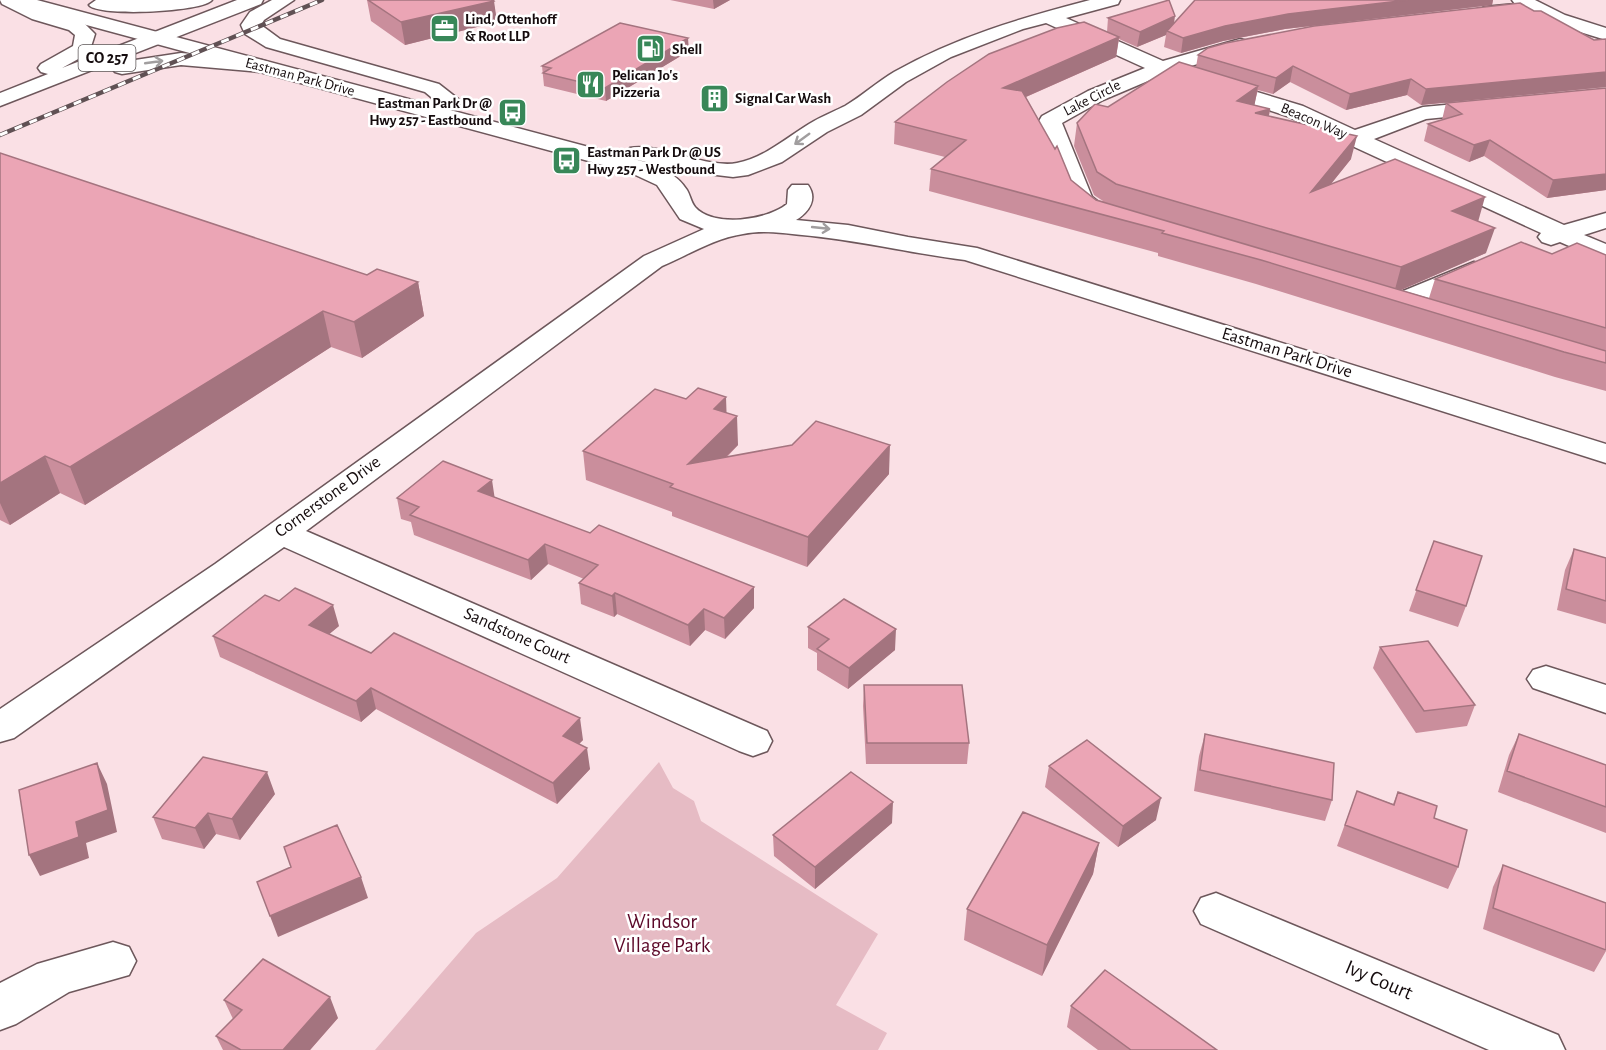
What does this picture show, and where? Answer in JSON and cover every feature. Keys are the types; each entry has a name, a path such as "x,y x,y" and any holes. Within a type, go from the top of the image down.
{"street":[{"path":"0,87 72,56 82,48 85,34 76,26 39,15 9,0"},
{"name":"Eastman Park Drive","path":"16,0 637,168 659,176 673,186 680,202 704,221 848,232 908,245 968,253"},
{"name":"Eastman Park Drive","path":"78,0 178,30 657,159 779,176 835,210 923,231 968,253 1606,454"},
{"path":"98,5 162,6 203,0"},
{"name":"CO 257","path":"0,100 254,0"},
{"path":"285,0 257,16 251,25 252,30 273,43 432,88 451,102"},
{"path":"680,202 690,182 717,172 737,170 774,157 819,127 853,110 899,78 944,53 994,32 1111,0"},
{"path":"1466,15 1529,4 1558,19 1606,34"},
{"name":"Beacon Way","path":"1049,17 1184,78 1295,111 1606,254"},
{"path":"1159,67 1259,39"},
{"path":"0,115 101,75 137,64 181,59 261,66"},
{"name":"Lake Circle","path":"1125,222 1103,215 1082,201 1050,121 1085,98 1159,67"},
{"path":"1355,138 1423,113 1515,104"},
{"path":"752,225 791,213 802,198 796,186 810,156 841,132 853,110"},
{"name":"Cornerstone Drive","path":"653,261 677,218 680,202"},
{"path":"1527,247 1560,233 1606,220"},
{"name":"Cornerstone Drive","path":"0,728 132,639 653,261 716,233 752,225"},
{"path":"1429,314 1384,301 1494,261"},
{"name":"Sandstone Court","path":"280,532 753,741"},
{"path":"1546,679 1606,699"},
{"name":"Ivy Court","path":"1216,911 1541,1050"},
{"path":"0,1009 40,982 62,973 113,961"}],"green space":[{"name":"Windsor Village Park","path":"659,762 673,788 694,801 701,821 878,934 836,1005 887,1033 878,1050 375,1050 476,933 557,878"}],"building":[{"path":"368,0 493,0 494,1 401,22"},
{"path":"1169,0 1175,16 1140,32 1108,18"},
{"path":"1195,0 1408,0 1288,14 1225,26 1183,38 1167,31"},
{"path":"1520,3 1534,11 1541,11 1594,40 1606,39 1606,72 1426,89 1411,79 1350,94 1293,66 1276,78 1198,55 1208,48 1226,43 1314,26"},
{"path":"1084,22 1119,37 1003,88 1022,91 1055,149 1057,146 1071,180 1096,200 1606,351 1606,363 1261,260 1162,233 1164,231 931,169 966,140 895,122 947,82 989,54 1057,28"},
{"path":"620,23 688,38 605,88 543,73 551,68 542,66"},
{"path":"1179,62 1258,86 1237,101 1270,109 1255,113 1357,136 1311,192 1395,159 1485,197 1452,211 1495,228 1401,267 1116,184 1097,172 1077,123 1095,104 1108,107"},
{"path":"1606,88 1606,174 1553,180 1490,140 1474,145 1428,124 1462,114 1446,103"},
{"path":"0,153 367,275 377,269 418,282 354,322 323,311 70,467 45,456 0,483"},
{"path":"1521,242 1552,254 1577,243 1606,255 1606,328 1435,279"},
{"path":"698,388 726,397 714,409 737,416 688,464 792,445 816,421 890,445 808,537 670,487 673,484 583,451 655,389 686,399"},
{"path":"443,461 492,480 478,491 590,533 599,525 754,587 724,618 704,609 688,625 615,593 612,596 579,583 598,565 545,544 528,560 410,515 419,507 397,498"},
{"path":"1434,541 1482,556 1466,606 1416,590"},
{"path":"1574,549 1606,558 1606,601 1566,589"},
{"path":"295,588 333,605 309,625 371,653 394,633 580,718 563,736 587,748 553,783 371,688 356,701 213,636 265,595 279,601"},
{"path":"844,599 896,629 849,668 817,649 829,639 808,627"},
{"path":"1428,641 1475,705 1424,711 1380,647"},
{"path":"864,685 962,685 969,743 867,743"},
{"path":"1205,734 1334,763 1332,800 1200,770"},
{"path":"1519,734 1606,765 1606,807 1507,771"},
{"path":"1087,740 1161,798 1123,826 1049,766"},
{"path":"203,757 267,772 232,819 208,813 195,828 153,817"},
{"path":"97,763 108,810 76,822 79,837 29,855 19,790"},
{"path":"851,772 893,802 815,867 773,835"},
{"path":"1357,791 1394,805 1398,792 1437,806 1434,818 1467,830 1458,867 1345,825"},
{"path":"1023,812 1099,843 1047,945 967,909"},
{"path":"337,825 361,877 270,916 257,882 291,867 284,847"},
{"path":"1503,865 1606,903 1606,950 1493,908"},
{"path":"263,959 330,997 283,1050 241,1050 216,1036 242,1010 224,1000"},
{"path":"1105,970 1217,1050 1131,1050 1071,1006"}],"railway":[{"path":"0,135 322,0"}],"place":[{"name":"Lind, Ottenhoff & Root LLP","path":"444,28"},
{"name":"Shell","path":"651,49"},
{"name":"Pelican Jo's Pizzeria","path":"591,84"},
{"name":"Signal Car Wash","path":"714,98"},
{"name":"Eastman Park Dr @ Hwy 257 - Eastbound","path":"513,112"},
{"name":"Eastman Park Dr @ US Hwy 257 - Westbound","path":"566,161"}]}
